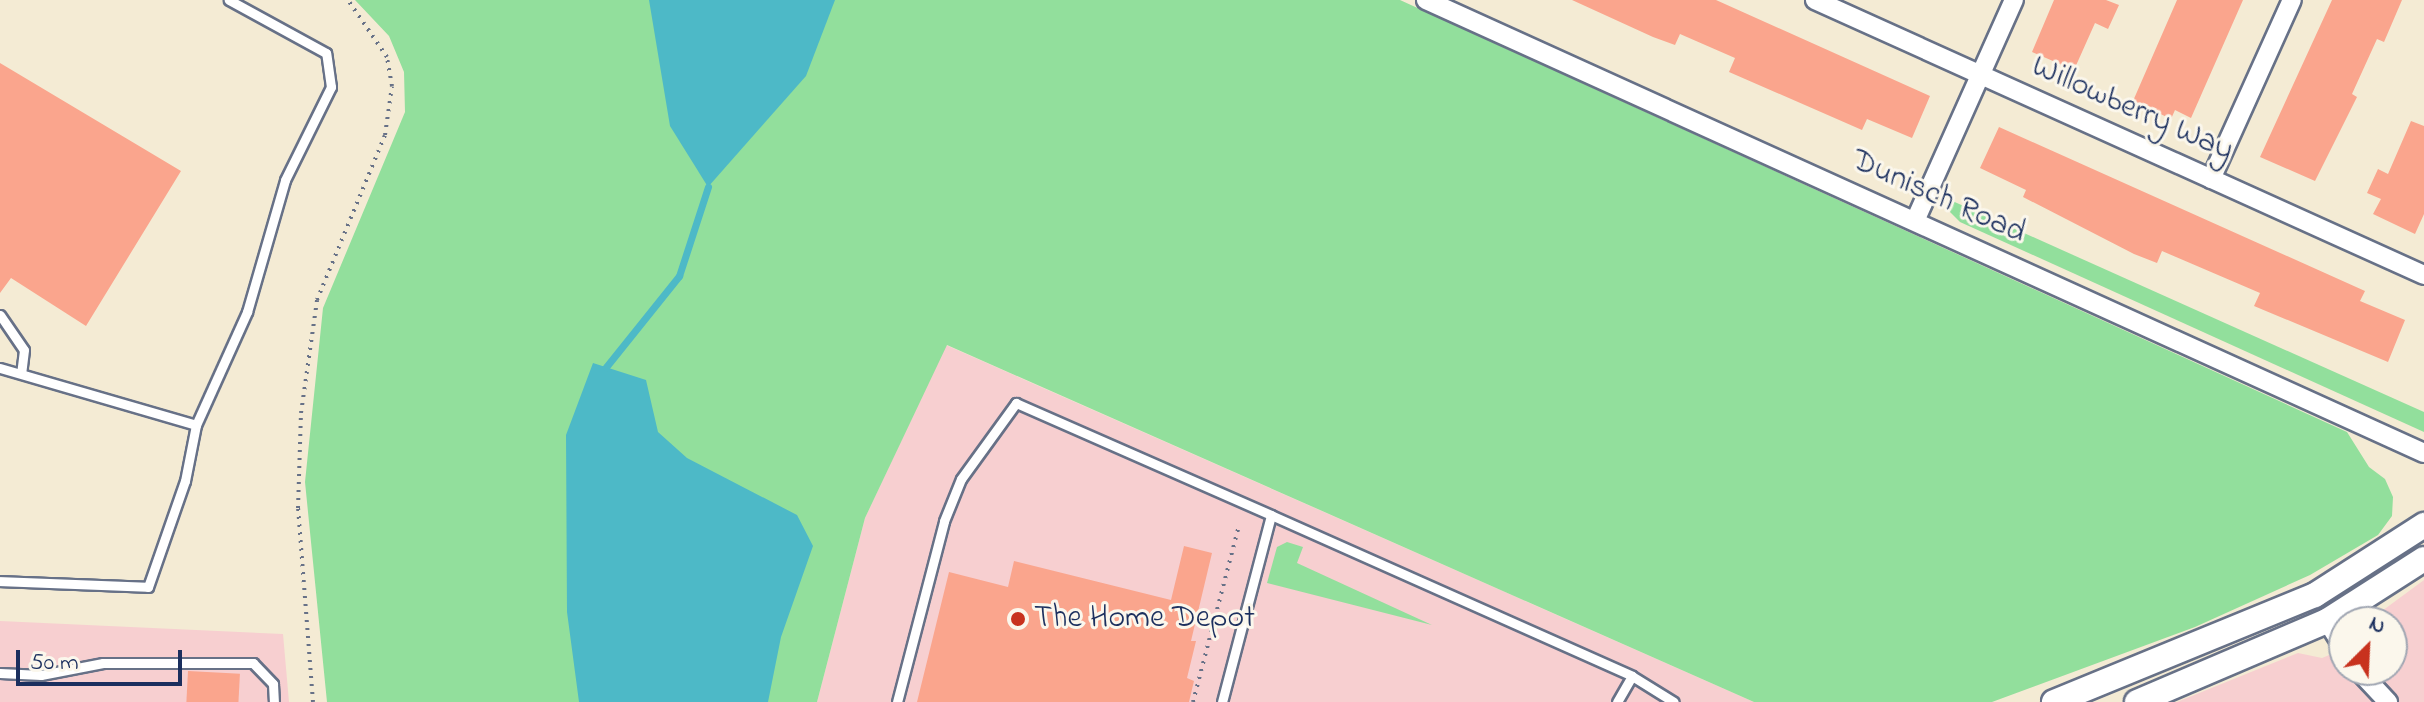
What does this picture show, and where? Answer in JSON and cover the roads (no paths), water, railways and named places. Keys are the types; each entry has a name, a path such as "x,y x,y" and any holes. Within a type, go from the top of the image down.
{"street":[{"name":"Dunisch Road","path":"1426,0 2424,453"},
{"name":"Willowberry Way","path":"1815,0 2424,275"},
{"path":"1915,221 2014,0"},
{"path":"2211,179 2292,0"},
{"path":"2054,702 2315,595 2424,525"},
{"path":"2137,702 2327,621 2424,559"},
{"path":"2373,686 2388,702"}],"lane":[{"path":"0,581 148,587 185,481 196,425 247,312 285,180 331,87 326,53 229,0"},
{"path":"0,315 24,350 21,373"},
{"path":"0,368 196,425"},
{"path":"897,702 944,521 961,479 1016,403 1632,676 1674,702"},
{"path":"1222,702 1271,515"},
{"path":"0,673 41,675 103,663 253,663 273,684 274,702"},
{"path":"1617,702 1632,676"}],"water":[{"path":"649,0 835,0 806,76 708,187 670,126"},
{"path":"593,363 646,380 658,432 687,458 797,515 813,546 781,637 768,702 579,702 567,612 566,435"}],"waterway":[{"path":"606,367 679,276 708,187"}],"place":[{"name":"The Home Depot","path":"1018,619"}]}
